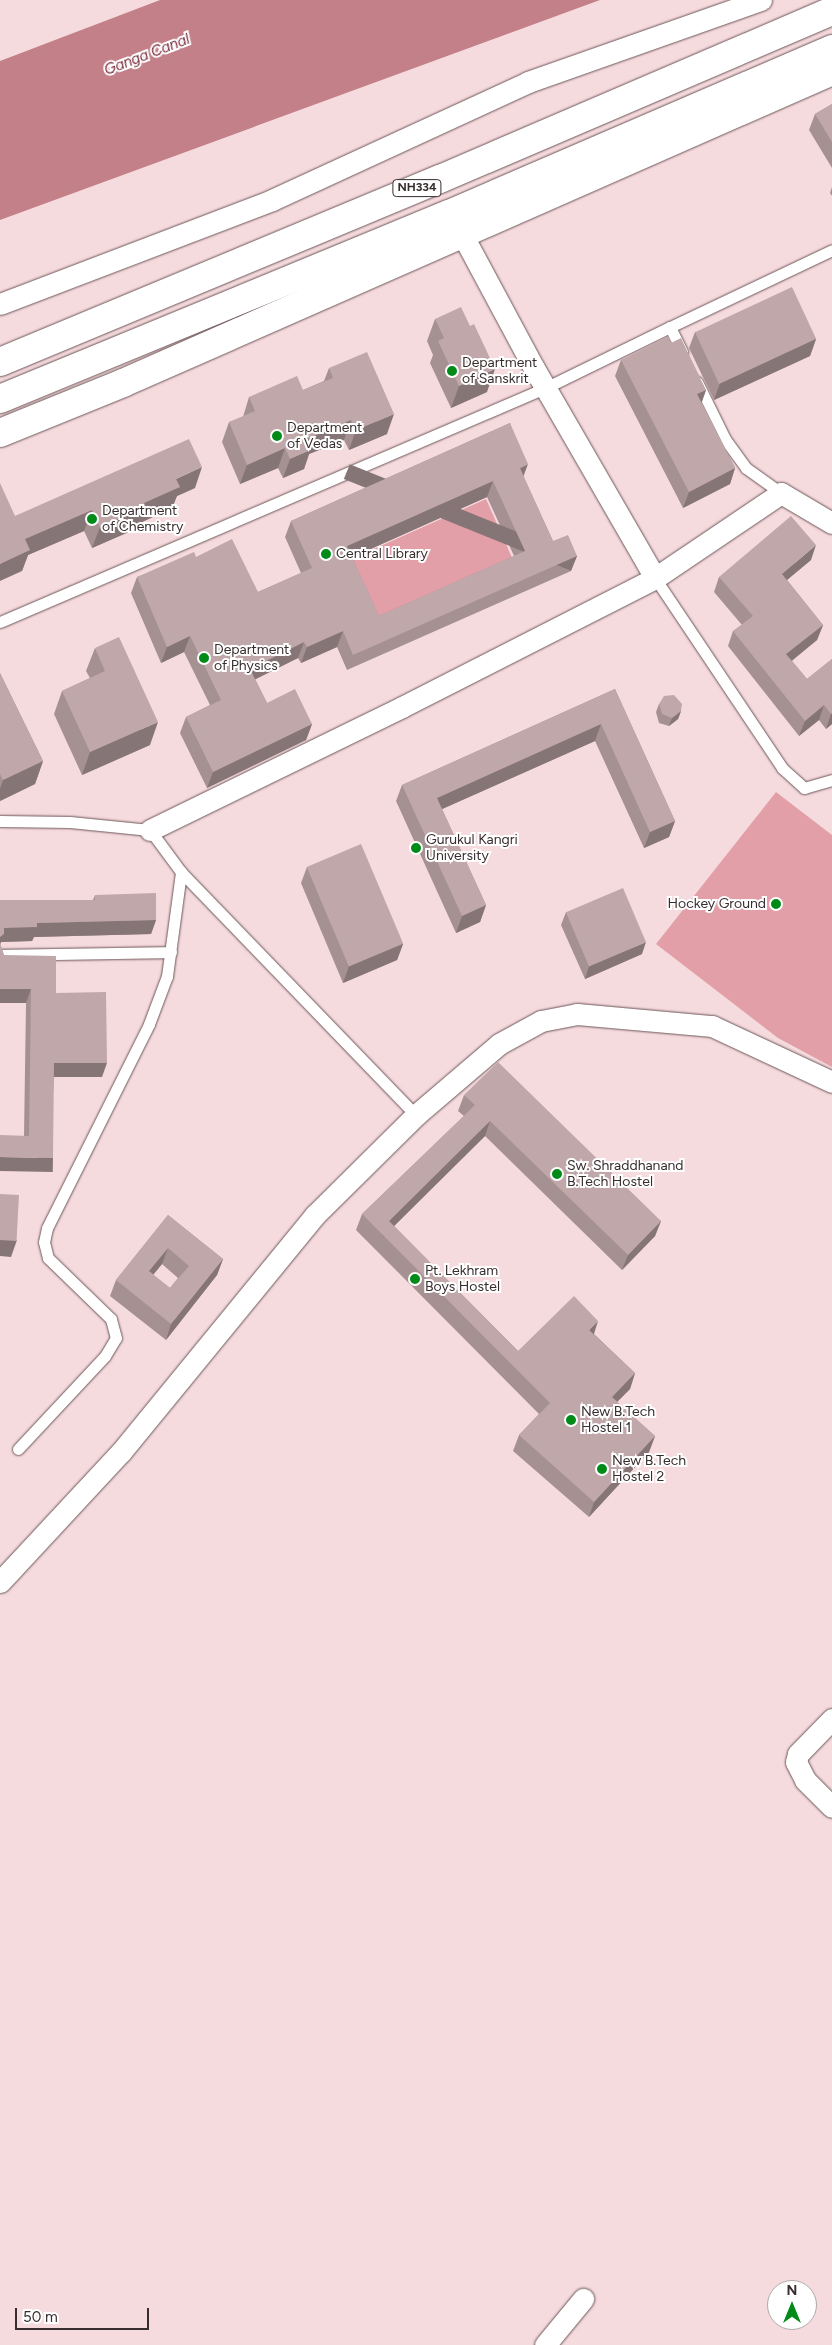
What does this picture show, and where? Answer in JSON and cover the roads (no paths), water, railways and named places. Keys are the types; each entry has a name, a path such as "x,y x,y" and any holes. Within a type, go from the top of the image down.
{"main road":[{"name":"NH334","path":"0,362 440,179 832,11"},
{"name":"NH334","path":"0,399 449,214 832,49"},
{"path":"0,433 462,234 832,71"}],"street":[{"path":"0,304 272,200 528,82 762,0"},
{"path":"462,234 545,388 655,578"},
{"path":"150,830 402,707 655,578 781,493 832,523"},
{"path":"0,1582 121,1452 315,1215 416,1115 499,1044 541,1021 577,1014 712,1026 832,1082"},
{"path":"832,1719 798,1754 796,1762 805,1780 832,1807"},
{"path":"545,2345 583,2299"}],"lane":[{"path":"0,622 545,388 832,250"},
{"path":"670,327 725,439 746,468 781,493"},
{"path":"655,578 782,768 804,788 832,780"},
{"path":"0,821 70,822 150,830 181,872 416,1115"},
{"path":"18,1448 105,1356 116,1338 111,1319 48,1258 44,1242 47,1228 149,1024 167,976 181,872"},
{"path":"0,955 171,952"}],"water":[{"name":"Ganga Canal","path":"160,0 600,0 0,220 0,61"}],"place":[{"name":"Department of Sanskrit","path":"452,371"},
{"name":"Department of Vedas","path":"277,436"},
{"name":"Department of Chemistry","path":"92,519"},
{"name":"Central Library","path":"326,554"},
{"name":"Department of Physics","path":"204,658"},
{"name":"Gurukul Kangri University","path":"416,848"},
{"name":"Hockey Ground","path":"776,904"},
{"name":"Sw. Shraddhanand B.Tech Hostel","path":"557,1174"},
{"name":"Pt. Lekhram Boys Hostel","path":"415,1279"},
{"name":"New B.Tech Hostel 1","path":"571,1420"},
{"name":"New B.Tech Hostel 2","path":"602,1469"}]}
